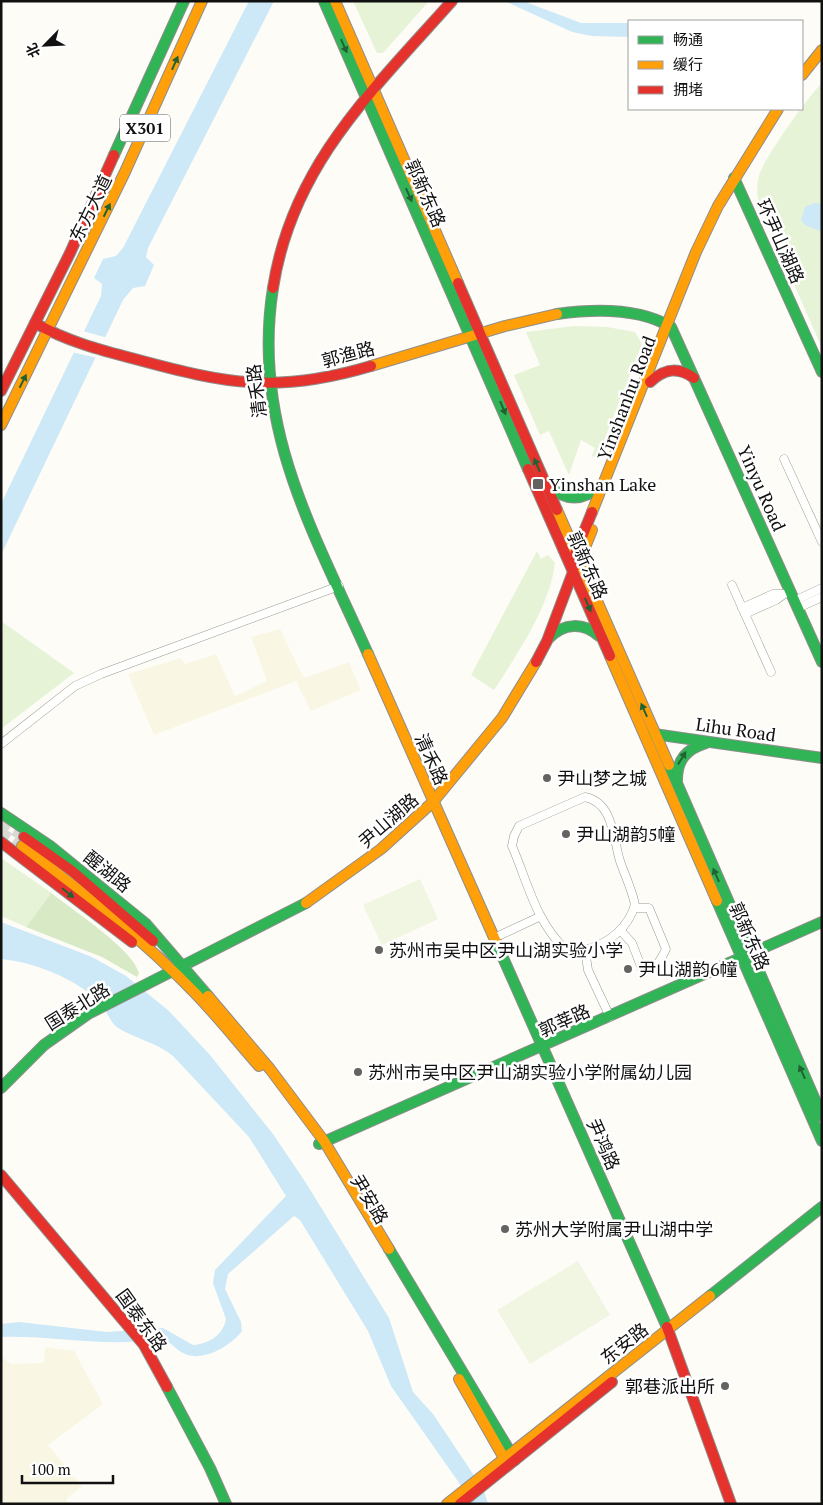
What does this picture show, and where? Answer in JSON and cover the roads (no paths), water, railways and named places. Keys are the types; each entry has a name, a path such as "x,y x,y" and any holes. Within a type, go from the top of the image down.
{"main road":[{"name":"东方大道","path":"1,391 36,323 120,144 184,1"},
{"name":"东方大道","path":"1,425 124,174 202,1"},
{"name":"郭新东路","path":"324,1 366,97 544,482 603,639 650,736 679,790 822,1141"},
{"name":"郭新东路","path":"335,1 374,89 476,335 650,736 746,955 822,1116"},
{"name":"清禾路","path":"433,802 298,494 281,450 269,384 271,300 279,258 295,206 324,154 366,97 452,1"},
{"path":"803,75 822,50"},
{"path":"803,84 822,60"},
{"name":"Yinshanhu Road","path":"576,564 603,484 668,326 736,181 777,110"},
{"name":"Yinshanhu Road","path":"736,181 784,110"},
{"name":"环尹山湖路","path":"736,181 822,372"},
{"name":"郭渔路","path":"36,323 48,331 75,342 204,379 245,385 269,384 331,376 530,318 586,311 628,312 668,326"},
{"name":"Yinshanhu Road","path":"576,564 650,382 668,326"},
{"name":"Yinyu Road","path":"668,326 695,378 786,592 796,604 822,662"},
{"path":"650,382 658,374 671,369 686,371 695,378"},
{"path":"544,482 558,495 572,500 588,496 603,484"},
{"name":"尹山湖路","path":"177,969 310,901 381,849 433,802 502,718 533,669 547,641 576,564"},
{"path":"547,641 561,628 576,625 589,628 603,639"},
{"name":"Lihu Road","path":"650,736 709,742 822,758"},
{"path":"679,790 677,769 682,756 694,746 709,742"},
{"name":"尹鸿路","path":"433,802 670,1332 730,1504"},
{"name":"醒湖路","path":"1,813 50,846 103,887 146,924 177,969"},
{"path":"1,842 177,969"},
{"path":"23,842 92,888 177,969"},
{"name":"郭莘路","path":"321,1143 543,1048 822,922"},
{"name":"国泰北路","path":"1,1088 44,1045 100,1008 177,969"},
{"name":"尹安路","path":"177,969 235,1026 321,1143 509,1459"},
{"name":"国泰东路","path":"1,1175 144,1345 210,1468 226,1504"},
{"name":"东安路","path":"670,1332 822,1207"},
{"name":"东安路","path":"447,1504 487,1477 822,1215"},
{"name":"东安路","path":"460,1504 487,1477"}],"street":[{"path":"784,459 822,542"},
{"path":"732,585 771,672"},
{"path":"1,744 75,686 101,674 339,586"},
{"path":"796,604 822,588"},
{"path":"744,611 773,594 786,592"},
{"path":"796,604 822,597"},
{"path":"585,796 590,798 603,808 615,832 615,844 633,893 634,908 621,931 603,944 585,950 567,950 557,942 539,917 512,846 514,836 519,826 585,796"},
{"path":"621,931 632,943 642,968 647,970 654,968 666,950 649,908 634,908"},
{"path":"494,938 539,917"},
{"path":"585,950 588,970 610,1017"}],"water":[{"path":"249,1 274,1 148,248 146,257 154,265 145,286 133,288 123,300 1,555 1,504 101,296 102,284 94,278 103,259 116,256 123,248"},
{"path":"505,1 523,1 581,23 628,23 628,37 592,36 572,32"},
{"path":"814,203 822,204 822,232 805,225 801,220 805,207"},
{"path":"1,922 92,957 126,976 169,1011 210,1055 273,1134 306,1183 389,1318 413,1392 433,1414 484,1491 488,1504 468,1504 462,1487 391,1386 368,1331 300,1220 294,1216 228,1274 225,1289 241,1322 242,1331 231,1342 216,1351 200,1356 192,1356 182,1353 162,1338 142,1341 102,1342 1,1337 1,1324 19,1322 107,1332 163,1328 193,1345 210,1341 222,1330 226,1319 213,1283 215,1270 286,1196 249,1137 173,1056 160,1047 118,1028 101,1004 89,993 66,978 40,968 1,959"}],"tunnel":[{"path":"1,823 24,837"},
{"path":"1,832 22,846"}],"place":[{"name":"Yinshan Lake","path":"538,484"},
{"name":"尹山梦之城","path":"547,778"},
{"name":"尹山湖韵5幢","path":"566,834"},
{"name":"苏州市吴中区尹山湖实验小学","path":"379,950"},
{"name":"尹山湖韵6幢","path":"628,969"},
{"name":"苏州市吴中区尹山湖实验小学附属幼儿园","path":"358,1072"},
{"name":"苏州大学附属尹山湖中学","path":"505,1229"},
{"name":"郭巷派出所","path":"725,1386"}]}
